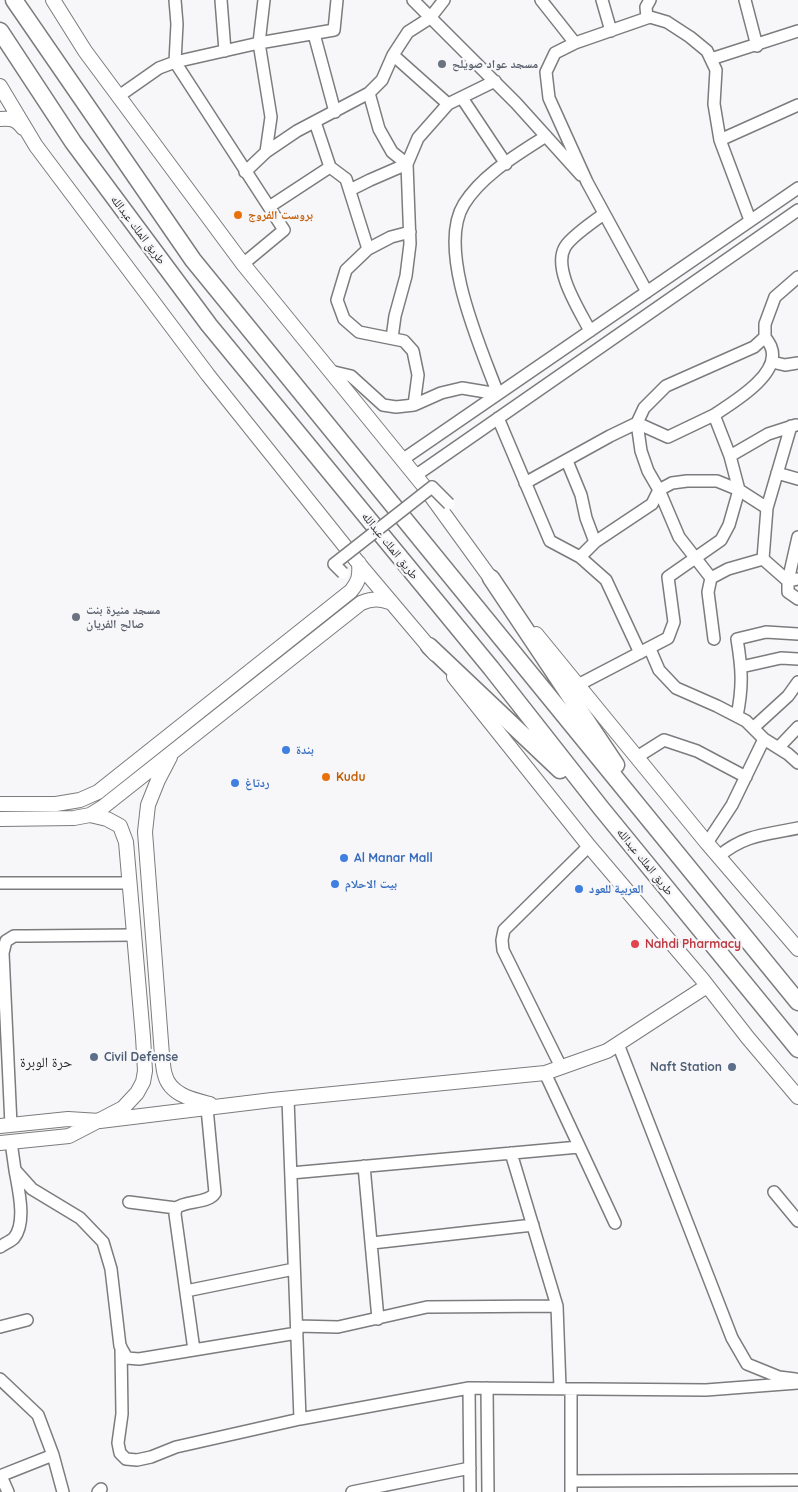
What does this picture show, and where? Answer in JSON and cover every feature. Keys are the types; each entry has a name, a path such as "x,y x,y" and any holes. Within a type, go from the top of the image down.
{"highway":[{"path":"14,0 194,260 798,1002"},
{"name":"طريق الملك عبدالله","path":"0,31 73,142 208,325 491,668 601,808 798,1049"},
{"path":"491,578 672,848"},
{"path":"429,646 601,808"},
{"path":"765,960 798,994"},
{"path":"772,1018 798,1061"}],"main road":[{"path":"53,0 85,51 243,264 415,476 491,578 708,843 798,949"},
{"path":"0,86 36,146"},
{"path":"0,119 9,118 17,121 208,375 589,846 798,1097"},
{"path":"0,804 56,804 80,800 98,792 351,591 358,583 360,576 359,563"},
{"path":"0,819 74,818 90,814 103,807 361,603 370,599 380,599 392,603"},
{"path":"172,753 148,805 145,832 165,1077 171,1086 188,1099 221,1106"},
{"path":"5,1143 69,1136 123,1108 137,1093 143,1082 145,1071 126,842 120,826 107,819 90,814"},
{"path":"6,1126 68,1119 100,1121 221,1106 544,1073 607,1052 707,986"}],"street":[{"path":"175,0 177,24 175,62 284,230 243,264"},
{"path":"221,0 225,50"},
{"path":"264,0 259,43 271,117 266,152"},
{"path":"119,96 159,68 175,62 259,43 334,30 337,0"},
{"path":"413,0 495,81 587,182"},
{"path":"245,172 266,152 297,131 369,93 382,80 393,55 408,32 430,18 444,0"},
{"path":"541,0 575,43"},
{"path":"602,0 612,31"},
{"path":"647,18 646,7 650,0"},
{"path":"745,0 757,46"},
{"path":"647,292 587,182 549,98 546,72 554,53 575,43 650,17 667,22 707,51 716,70 714,104 720,140 750,220"},
{"path":"711,59 798,32"},
{"path":"314,34 335,112"},
{"path":"393,55 448,104"},
{"path":"392,338 395,316 406,276 410,244 407,164 418,138 448,104 495,81"},
{"path":"369,93 379,129 392,152 407,164"},
{"path":"462,98 506,164"},
{"path":"720,140 798,105"},
{"path":"315,122 330,167 346,179 368,249"},
{"path":"498,394 458,278 454,236 463,206 481,182 546,136"},
{"path":"350,190 407,164"},
{"path":"269,207 330,167"},
{"path":"402,460 798,188"},
{"path":"415,476 798,210"},
{"path":"590,331 563,276 562,259 565,247 580,232 604,214"},
{"path":"410,232 392,237 368,249 346,270 337,300 344,319 359,332 404,341 413,351 418,375 414,405"},
{"path":"714,639 708,592 710,578 679,537 641,451 637,423 644,408 666,386 754,347 764,337 765,324 775,297 798,276"},
{"path":"637,423 668,437 714,415 750,391 772,362 772,347 764,337"},
{"path":"772,362 785,365 798,363"},
{"path":"330,371 351,376 383,405 396,407 414,405 441,393 462,388 498,394"},
{"path":"578,685 668,638 674,622 668,577 721,540 729,525 739,490 730,456 714,415"},
{"path":"498,418 550,541 580,557 606,580 645,651 659,670 676,688 746,721 764,739 778,747 798,763"},
{"path":"525,483 637,423"},
{"path":"730,456 768,434 795,426"},
{"path":"763,559 767,508 777,473 795,426"},
{"path":"447,429 457,447"},
{"path":"567,461 581,495 586,518 595,542"},
{"path":"777,473 798,479"},
{"path":"580,557 595,542 652,504 659,490 672,483 717,481 739,490 767,508"},
{"path":"343,573 334,564 432,487 449,504"},
{"path":"798,537 793,580 788,592 798,599"},
{"path":"710,578 728,569 763,559"},
{"path":"763,559 793,580"},
{"path":"737,716 742,692 742,668 737,639 766,632 798,634"},
{"path":"742,668 781,658 798,658"},
{"path":"752,728 788,696 798,682"},
{"path":"778,747 798,727"},
{"path":"708,843 732,805 764,739"},
{"path":"637,757 664,740 697,751 746,777"},
{"path":"719,856 743,840 798,828"},
{"path":"561,1067 503,950 502,940 504,930 589,846"},
{"path":"0,883 130,883"},
{"path":"6,1126 3,953 6,941 14,936 134,935"},
{"path":"618,1044 732,1338 747,1364 780,1377 798,1379"},
{"path":"544,1073 615,1223"},
{"path":"288,1099 300,1419"},
{"path":"194,1350 175,1214 176,1208 181,1204 212,1196 214,1192 207,1108"},
{"path":"0,1247 14,1238 21,1214 15,1170 5,1143"},
{"path":"291,1173 579,1147"},
{"path":"511,1153 557,1306 565,1388 571,1486 774,1486 798,1480"},
{"path":"364,1166 378,1319"},
{"path":"15,1170 32,1189 80,1218 103,1242 112,1269 121,1348 122,1414 118,1443 120,1453 126,1459 137,1460 151,1457 176,1447 300,1419 470,1388 706,1390 798,1384"},
{"path":"774,1192 798,1221"},
{"path":"129,1202 176,1208"},
{"path":"372,1243 533,1225"},
{"path":"186,1291 294,1269"},
{"path":"121,1348 127,1358 139,1359 297,1330 338,1327 426,1307 557,1306"},
{"path":"0,1327 26,1320"},
{"path":"0,1379 36,1412 53,1455 63,1492"},
{"path":"470,1388 470,1492"},
{"path":"487,1388 488,1492"},
{"path":"8,1492 1,1476 53,1455"},
{"path":"352,1492 470,1468"}],"place":[{"name":"مسجد عواد صويلح","path":"442,64"},
{"name":"بروست الفروج","path":"238,215"},
{"name":"مسجد منيرة بنت صالح الفريان","path":"76,617"},
{"name":"بندة","path":"286,750"},
{"name":"Kudu","path":"326,777"},
{"name":"ردتاغ","path":"235,783"},
{"name":"Al Manar Mall","path":"344,858"},
{"name":"بيت الاحلام","path":"335,884"},
{"name":"العربية للعود","path":"579,889"},
{"name":"Nahdi Pharmacy","path":"635,944"},
{"name":"Civil Defense","path":"94,1057"},
{"name":"Naft Station","path":"732,1067"}],"district":[{"name":"حرة الوبرة","path":"46,1063"}]}
